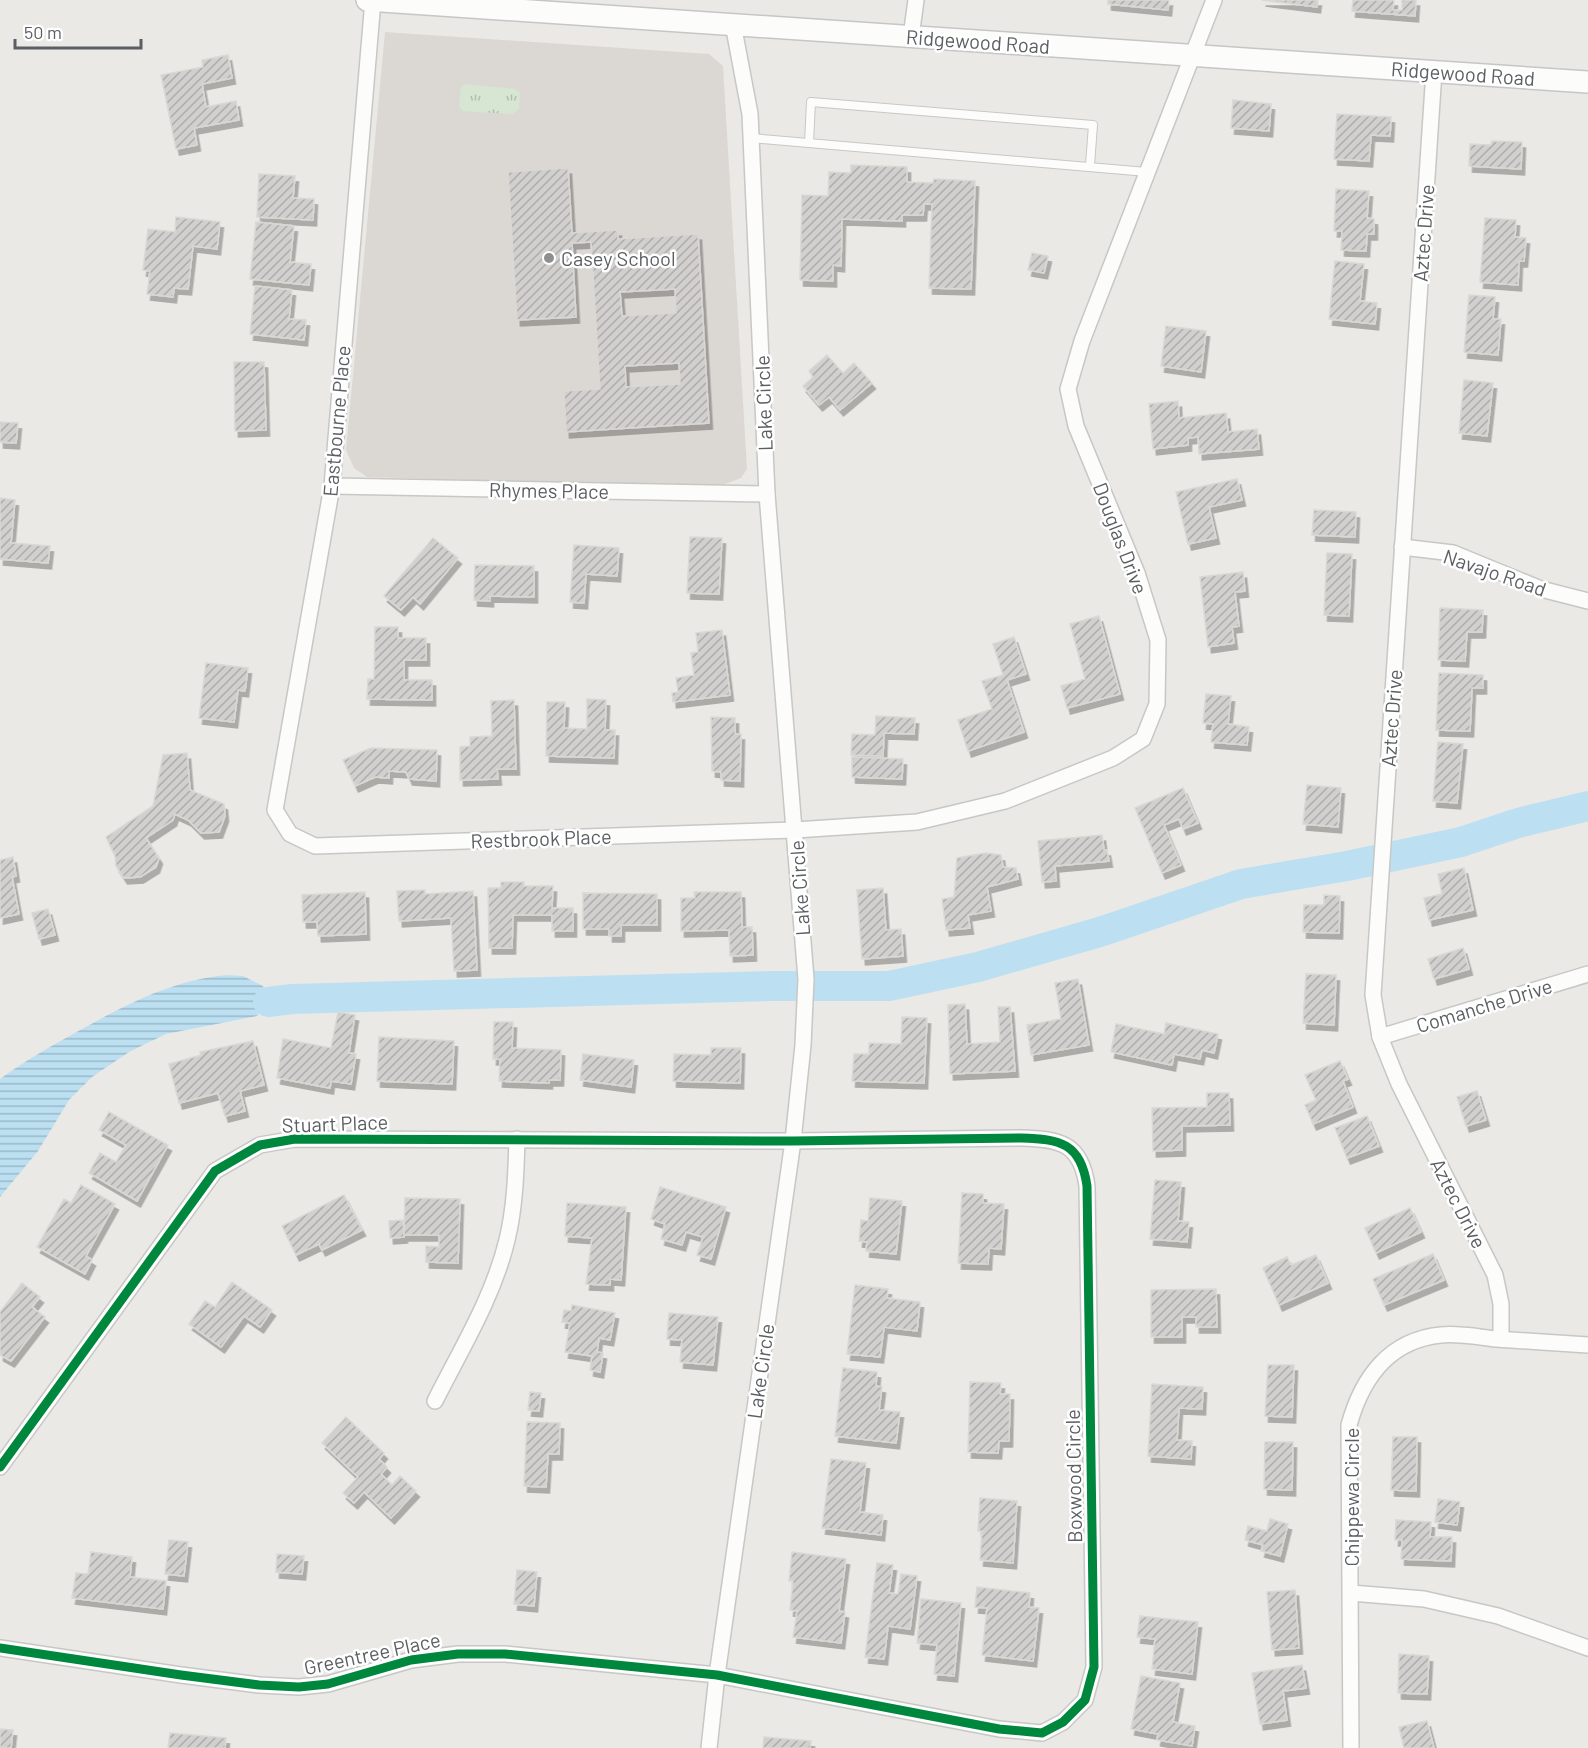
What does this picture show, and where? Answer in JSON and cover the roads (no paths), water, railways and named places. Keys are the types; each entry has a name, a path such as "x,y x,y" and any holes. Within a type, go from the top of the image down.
{"street":[{"name":"Ridgewood Road","path":"367,0 1588,82"},
{"name":"Eastbourne Place","path":"290,834 275,810 332,486 373,0"},
{"path":"911,37 916,0"},
{"name":"Douglas Drive","path":"795,830 917,822 1005,801 1113,758 1143,739 1157,704 1158,640 1137,573 1076,426 1068,389 1082,341 1214,0"},
{"name":"Lake Circle","path":"709,1748 717,1675 793,1141 806,979 767,494 750,114 733,24"},
{"name":"Aztec Drive","path":"1434,70 1373,995 1380,1037 1399,1084 1495,1275 1500,1304 1501,1339"},
{"name":"Rhymes Place","path":"332,486 767,494"},
{"name":"Navajo Road","path":"1402,547 1453,553 1541,590 1588,601"},
{"name":"Restbrook Place","path":"290,834 315,846 795,830"},
{"name":"Comanche Drive","path":"1380,1037 1588,974"},
{"name":"Stuart Place","path":"0,1467 215,1171 260,1145 295,1139 793,1141"},
{"path":"435,1401 487,1299 507,1241 515,1189 517,1139"},
{"name":"Boxwood Circle","path":"717,1675 999,1729 1042,1733 1063,1722 1085,1700 1094,1667 1084,1166 1073,1151 1053,1139 793,1141"},
{"name":"Chippewa Circle","path":"1351,1748 1349,1425 1356,1400 1373,1370 1396,1349 1416,1339 1443,1335 1588,1345"},
{"path":"1351,1593 1424,1599 1487,1614 1588,1648"},
{"name":"Greentree Place","path":"0,1648 192,1677 299,1687 328,1684 411,1660 458,1654 505,1654 717,1675"}],"lane":[{"path":"809,142 811,102 1070,123 1093,125 1090,165"},
{"path":"751,138 1090,165 1147,172"}],"water":[{"path":"227,975 243,976 263,986 268,1002 257,1016 166,1034 129,1052 92,1077 69,1100 38,1151 0,1197 0,1079 50,1047 134,1002 170,987"}],"waterway":[{"path":"268,1002 292,999 770,986 889,986 978,967 1103,931 1241,884 1347,866 1461,842 1518,823 1588,806"}],"place":[{"name":"Casey School","path":"549,258"}]}
